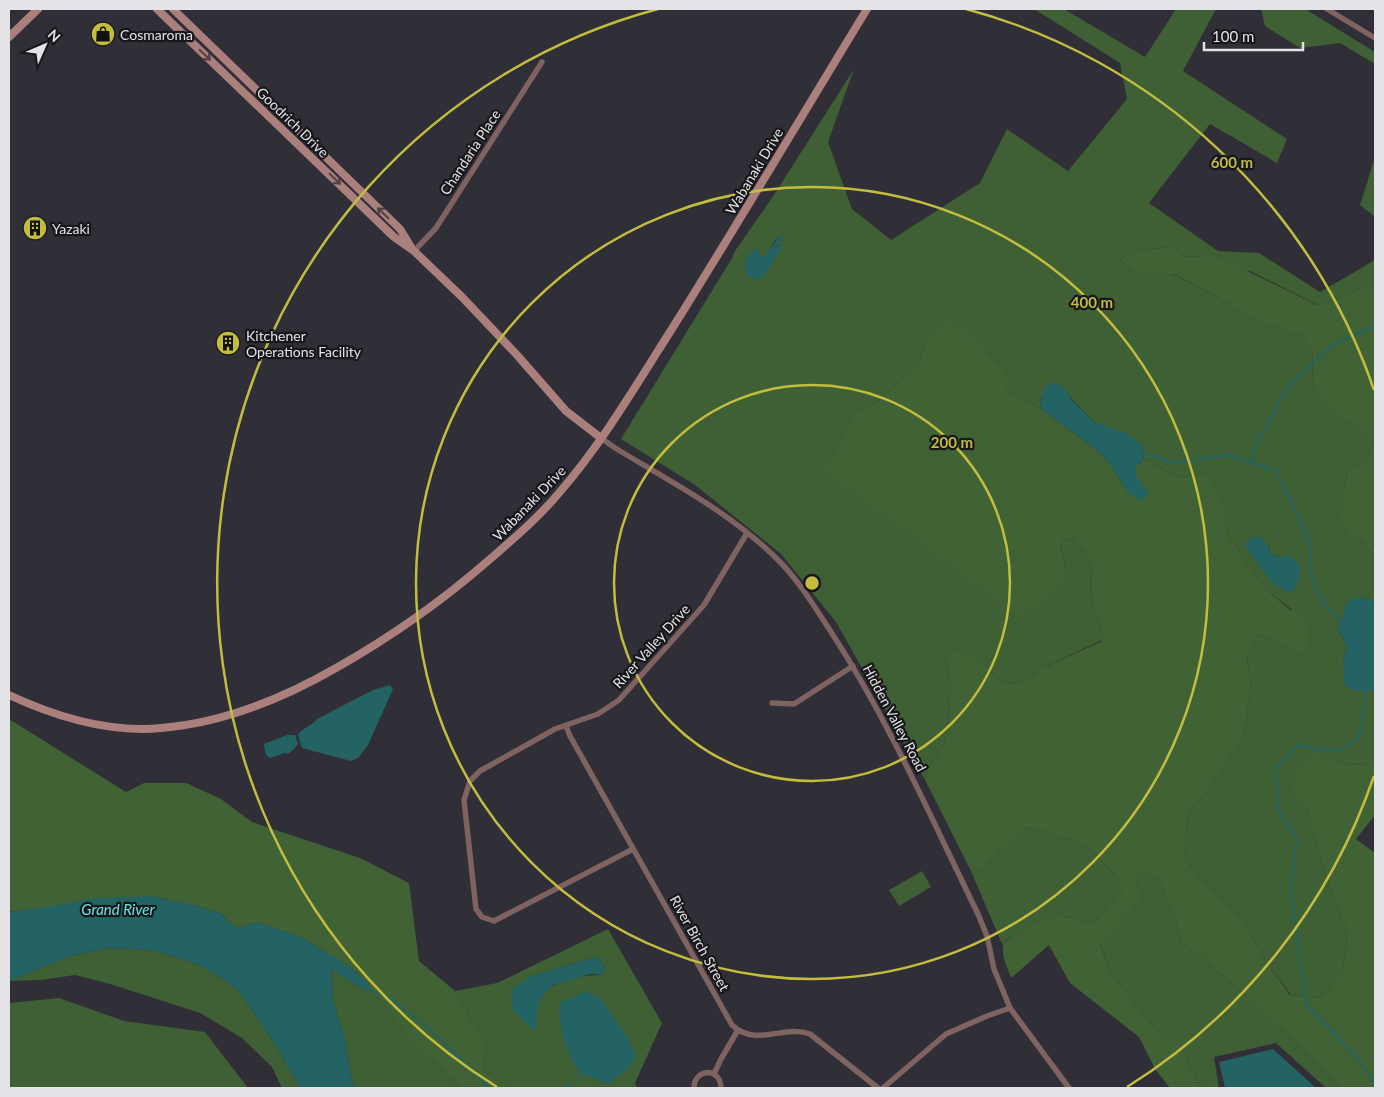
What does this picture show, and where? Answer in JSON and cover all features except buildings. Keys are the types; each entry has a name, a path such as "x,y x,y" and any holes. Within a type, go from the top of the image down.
{"street":[{"path":"9,37 38,9"},
{"name":"Goodrich Drive","path":"157,9 394,237 414,251 462,297 517,355 566,411 602,438"},
{"name":"Goodrich Drive","path":"172,9 400,229 414,251"},
{"name":"Wabanaki Drive","path":"9,696 39,709 91,724 131,729 159,729 219,719 256,707 317,679 372,648 455,590 515,538 558,495 602,438 710,267 867,9"},
{"path":"1327,9 1375,38"},
{"name":"Chandaria Place","path":"414,251 436,228 542,62"},
{"name":"Hidden Valley Road","path":"602,438 615,448 702,500 747,532 783,564 804,591 853,666 893,738 978,914 987,936 994,969 1010,1008 1068,1088"},
{"name":"River Valley Drive","path":"633,849 494,921 482,917 476,910 464,800 470,781 480,771 555,729 598,714 619,700 704,605 747,532"},
{"path":"772,703 794,704 853,666"},
{"name":"River Birch Street","path":"566,726 728,1019 738,1030"},
{"path":"883,1088 946,1034 1010,1008"},
{"path":"714,1074 738,1030 762,1036 798,1030 810,1034 878,1088"},
{"path":"694,1088 696,1079 700,1075 710,1072 719,1079 721,1088"}],"shaded area":[{"path":"1034,9 1064,9 1145,57 1176,9 1216,9 1183,71 1287,139 1277,163 1210,124 1149,203 1218,251 1259,253 1320,292 1375,260 1375,284 1372,283 1342,298 1318,305 1252,272 1198,257 1185,256 1171,247 1143,250 1119,258 1134,274 1173,274 1216,296 1256,321 1300,335 1313,352 1312,383 1337,418 1357,427 1374,442 1369,463 1347,470 1345,489 1350,536 1361,541 1375,557 1375,601 1359,597 1338,629 1347,646 1343,661 1372,691 1375,688 1375,756 1367,765 1338,764 1315,750 1298,763 1306,807 1326,877 1348,934 1342,972 1319,998 1291,995 1267,963 1241,918 1185,860 1187,815 1214,782 1244,737 1251,684 1247,658 1257,634 1302,656 1291,609 1268,591 1242,556 1225,530 1225,506 1197,473 1184,478 1164,470 1153,462 1144,460 1142,445 1094,422 1069,396 1042,396 1040,408 1012,395 1006,388 1003,366 986,352 926,342 917,366 874,404 858,410 1066,566 1060,547 1064,540 1073,538 1091,561 1092,601 1102,629 1102,640 1041,669 1022,684 1001,683 978,659 946,662 951,682 945,743 926,771 925,780 836,622 781,554 695,485 621,439 735,251 772,198 854,69 828,142 852,209 891,240 980,183 1007,129 1068,171 1127,99 1120,63","holes":["776,239 783,239 774,247 781,244 766,255","758,248 759,256 765,255 745,270","1268,545 1271,554 1279,557 1260,566 1250,553"]},
{"path":"1261,9 1305,9 1375,52 1375,64 1340,43 1300,48 1265,26"},
{"path":"1375,157 1375,217 1360,205"},
{"path":"1171,247 1185,256 1223,259 1317,305 1342,298 1372,283 1375,284 1375,557 1361,541 1350,536 1339,519 1347,470 1368,463 1374,442 1357,427 1337,418 1324,401 1312,383 1313,352 1300,335 1256,321 1216,296 1174,274 1134,274 1119,258 1143,250"},
{"path":"947,318 958,324 1003,366 1006,372 1006,388 1012,395 1040,408 1097,450 1110,464 1129,493 1149,494 1135,476 1135,467 1144,460 1153,462 1164,470 1184,478 1197,473 1208,476 1225,506 1225,530 1242,556 1268,591 1305,622 1310,631 1307,646 1302,656 1257,634 1247,658 1251,684 1244,737 1214,782 1187,815 1185,860 1241,918 1267,963 1290,995 1319,998 1342,972 1348,934 1326,877 1306,807 1290,791 1298,763 1315,749 1338,764 1367,765 1375,756 1375,815 1356,839 1375,853 1375,1088 1342,1088 1242,992 1181,941 1173,912 1158,880 1144,873 1136,882 1143,897 1100,945 1111,973 1166,1042 1173,1041 1182,1048 1201,1088 1170,1088 1155,1069 1139,1037 1070,983 1049,945 1011,978 1003,952 1005,943 1010,937 1036,922 1059,916 1076,918 1093,924 1122,889 1117,877 1095,854 1078,842 1028,827 982,869 970,869 925,780 926,771 945,743 951,682 946,662 950,652 962,649 978,659 1001,683 1022,684 1041,669 1102,641 1102,629 1092,601 1091,561 1073,538 1064,540 1060,547 1066,570 1063,583 1046,600 1021,619 824,471 858,410 874,404 917,366 926,342 936,328"},
{"path":"9,719 126,792 144,783 186,783 221,799 252,822 360,858 409,883 419,961 455,991 487,1046 483,1070 506,1085 506,1088 463,1088 415,1045 399,1026 386,1005 370,990 366,981 351,968 301,937 257,922 239,928 230,924 222,914 152,896 9,912"},
{"path":"1028,827 1078,842 1095,854 1117,877 1122,889 1093,924 1071,917 1056,916 1036,922 1007,939 1003,946 970,869 982,869"},
{"path":"922,871 931,887 899,906 889,890"},
{"path":"1144,872 1158,880 1173,912 1181,941 1242,992 1342,1088 1326,1088 1276,1043 1214,1057 1219,1088 1201,1088 1182,1048 1166,1042 1111,973 1100,944 1143,897 1136,882"},
{"path":"608,929 662,1023 635,1083 637,1088 506,1088 506,1085 483,1070 487,1046 455,991 497,983","holes":["596,957 605,966 602,975 569,979 547,990 541,997 536,1015 531,976"]},
{"path":"108,948 156,951 189,961 213,972 238,990 275,1044 300,1088 282,1088 272,1067 242,1038 200,1013 110,984 75,975 41,980 9,981 67,957"},
{"path":"331,969 364,990 370,990 386,1005 399,1026 415,1045 463,1088 355,1088 351,1078 345,1040 333,1001"},
{"path":"59,998 124,1021 205,1032 248,1088 9,1088 9,1003"}],"water":[{"path":"781,236 784,239 774,246 776,247 781,244 781,249 764,276 757,279 749,277 745,271 745,266 746,259 750,253 758,247 759,256 762,257"},
{"path":"1051,383 1056,383 1069,393 1069,397 1094,422 1128,434 1142,445 1144,460 1135,467 1136,476 1149,494 1140,501 1129,493 1110,464 1097,450 1040,408 1044,388"},
{"path":"1253,536 1265,542 1271,554 1279,557 1289,556 1299,564 1299,580 1290,593 1272,583 1250,553 1245,544"},
{"path":"1359,597 1375,601 1375,688 1372,691 1356,691 1344,684 1343,661 1347,646 1338,629 1347,602"},
{"path":"390,685 393,689 368,745 358,758 351,761 302,748 298,735 317,719 373,690"},
{"path":"287,735 295,735 298,744 293,750 288,754 268,757 264,744"},
{"name":"Grand River","path":"152,896 222,914 230,924 239,928 257,922 301,937 351,968 366,981 370,990 364,990 331,969 333,1001 345,1040 351,1078 355,1088 300,1088 275,1044 238,990 213,972 189,961 156,951 108,948 67,957 9,981 9,912 96,898"},
{"path":"596,957 605,966 602,975 591,974 553,985 542,996 536,1015 537,1026 533,1030 512,1009 511,990 531,976"},
{"path":"585,992 599,997 628,1038 636,1056 628,1069 608,1084 582,1074 574,1065 563,1038 559,1015 560,1002"},
{"path":"1273,1049 1316,1088 1225,1088 1219,1062"}],"waterway":[{"path":"1250,462 1257,443 1289,385 1332,346 1346,338 1375,328"},
{"path":"1143,452 1173,463 1229,455 1276,471 1310,543 1312,578 1317,594 1341,623"},
{"path":"1366,689 1359,738 1335,752 1298,745 1276,768 1279,811 1297,839 1291,888 1306,1004 1357,1058 1375,1084"},
{"path":"370,990 391,999 433,1032 489,1088"},
{"path":"576,1079 582,1074"},
{"path":"564,1088 570,1083"}],"place":[{"name":"Cosmaroma","path":"103,34"},
{"name":"Yazaki","path":"35,228"},
{"name":"Kitchener Operations Facility","path":"228,343"}]}
